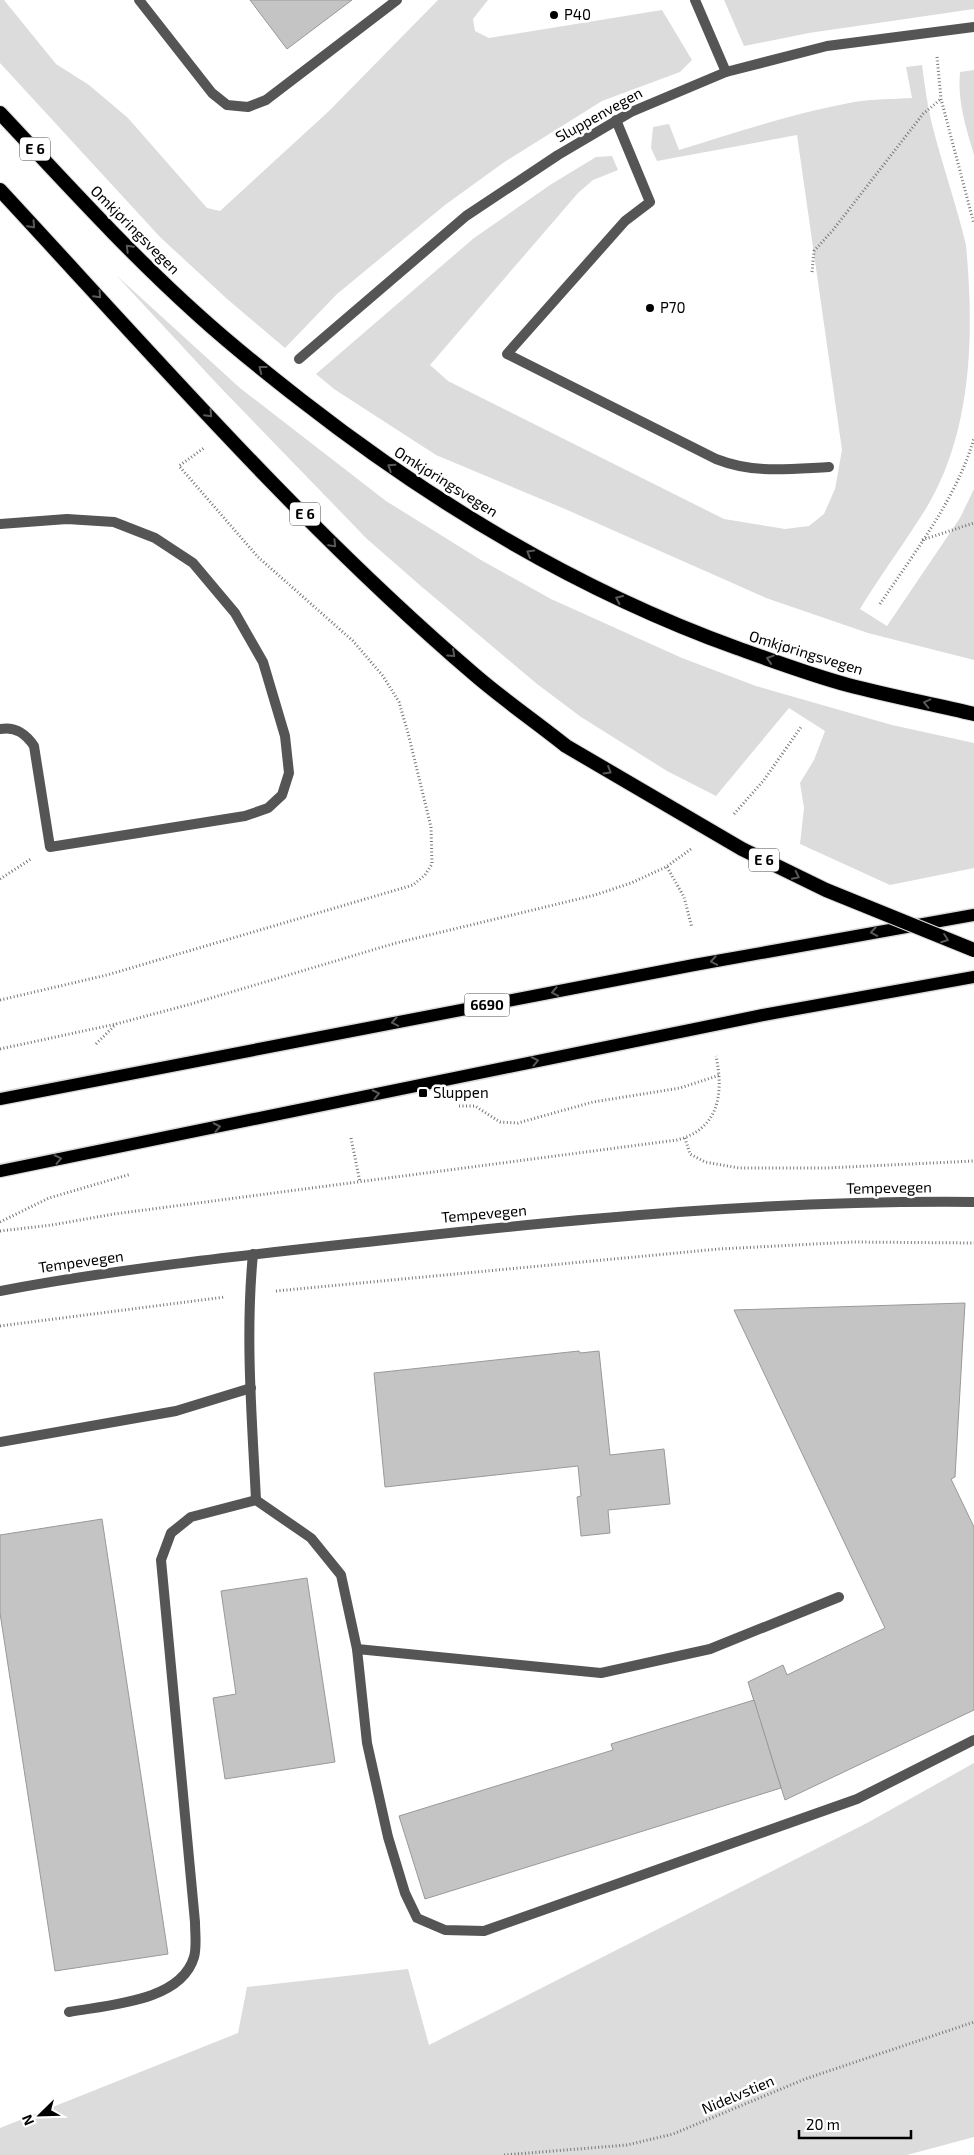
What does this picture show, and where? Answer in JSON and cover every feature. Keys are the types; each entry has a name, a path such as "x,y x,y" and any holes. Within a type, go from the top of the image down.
{"highway":[{"name":"Omkjøringsvegen","path":"0,113 127,246 197,314 256,365 375,457 434,495 572,577 642,609 728,644 847,684 974,714"},
{"name":"E 6","path":"0,190 231,438 353,564 476,676 566,746 742,849 826,890 974,950"}],"main road":[{"name":"6690","path":"0,1099 694,965 974,915"},
{"path":"0,1171 754,1017 974,977"}],"street":[{"path":"139,0 212,93 227,106 248,107 266,100 397,0"},
{"path":"696,0 726,72"},
{"name":"Sluppenvegen","path":"299,360 466,216 558,155 616,120 662,98 726,72 827,46 974,27"},
{"path":"616,120 650,202 625,222 507,354 735,467 757,470 829,467"},
{"path":"0,524 68,519 114,522 155,538 193,563 235,613 263,662 285,736 289,773 282,795 268,808 245,816 50,847 34,746 28,736 18,730 0,730"},
{"name":"Tempevegen","path":"0,1291 51,1281 253,1254 475,1230 660,1214 797,1205 974,1202"},
{"path":"253,1254 249,1294 256,1500"},
{"path":"0,1442 176,1411 251,1388"},
{"path":"69,2012 148,1997 171,1987 184,1977 194,1957 195,1922 161,1560 171,1533 191,1517 256,1500 312,1538 342,1575 356,1649 367,1743 388,1837 405,1893 417,1918 445,1930 484,1930 857,1799 974,1740"},
{"path":"356,1649 602,1674 710,1649 839,1597"}],"path":[{"path":"931,32 937,60 941,99 974,224"},
{"path":"812,272 814,251 833,230 923,114 941,99"},
{"path":"880,604 935,521 968,460 974,438"},
{"path":"204,447 179,466 215,509"},
{"path":"922,541 974,523"},
{"path":"735,813 764,780 801,728"},
{"path":"0,879 50,847"},
{"path":"0,1048 116,1024 396,944 595,895 631,883 666,867 681,857"},
{"path":"666,867 684,897 692,928"},
{"path":"96,1044 116,1024"},
{"path":"0,1231 685,1138 699,1130 709,1120 716,1108 721,1089 716,1056"},
{"path":"458,1106 475,1106 500,1122 518,1123 593,1102 680,1088 720,1075"},
{"path":"351,1138 360,1182"},
{"path":"685,1138 690,1154 705,1162 739,1168 826,1168 974,1161"},
{"path":"0,1222 48,1198 131,1174"},
{"path":"0,1326 249,1294 719,1249 853,1242 974,1243"},
{"name":"Nidelvstien","path":"504,2155 627,2145 673,2134 805,2079 974,2022"}],"shaded area":[{"path":"0,0 4,0 56,64 89,85 128,118 207,208 220,211 329,111 438,0 488,0 473,19 475,31 489,38 662,10 692,60 680,72 602,101 503,163 445,205 337,294 285,348 226,298 160,237 0,63"},
{"path":"724,0 974,0 974,9 809,33 744,46"},
{"path":"922,65 932,124 966,245 970,311 967,378 962,412 954,444 943,475 920,518 860,609 887,626 960,518 974,489 974,660 868,633 766,598 565,509 436,455 334,389 316,374 474,238 550,185 596,157 612,156 618,170 593,180 578,193 430,365 448,381 724,519 785,529 809,526 824,514 835,489 842,450 797,135 657,161 651,148 653,127 669,124 679,150 766,123 832,106 861,101 912,98 906,67"},
{"path":"974,70 974,155 963,114 959,82 960,72"},
{"path":"116,275 240,388 386,501 481,560 551,599 682,658 756,686 892,725 974,743 974,868 890,885 800,844 804,808 800,783 814,760 825,731 789,708 716,796 667,771 581,717 537,684 367,539 218,385"},
{"path":"974,1763 974,2137 907,2155 0,2155 0,2128 238,2033 247,1987 408,1969 429,2045 867,1823"}],"building":[{"path":"250,0 352,0 287,49"},
{"path":"965,1303 955,1477 951,1479 974,1527 974,1710 785,1800 748,1682 783,1665 787,1675 885,1628 734,1310"},
{"path":"579,1351 580,1353 599,1351 610,1455 664,1449 670,1504 608,1510 610,1533 581,1536 577,1497 581,1496 578,1466 385,1487 374,1373"},
{"path":"102,1519 168,1954 55,1971 0,1613 0,1535"},
{"path":"307,1578 335,1762 225,1779 213,1698 236,1694 221,1591"},
{"path":"754,1700 781,1788 425,1899 399,1816 613,1750 611,1744"}],"place":[{"name":"P40","path":"554,15"},
{"name":"P70","path":"650,308"},
{"name":"Sluppen","path":"423,1093"}]}
